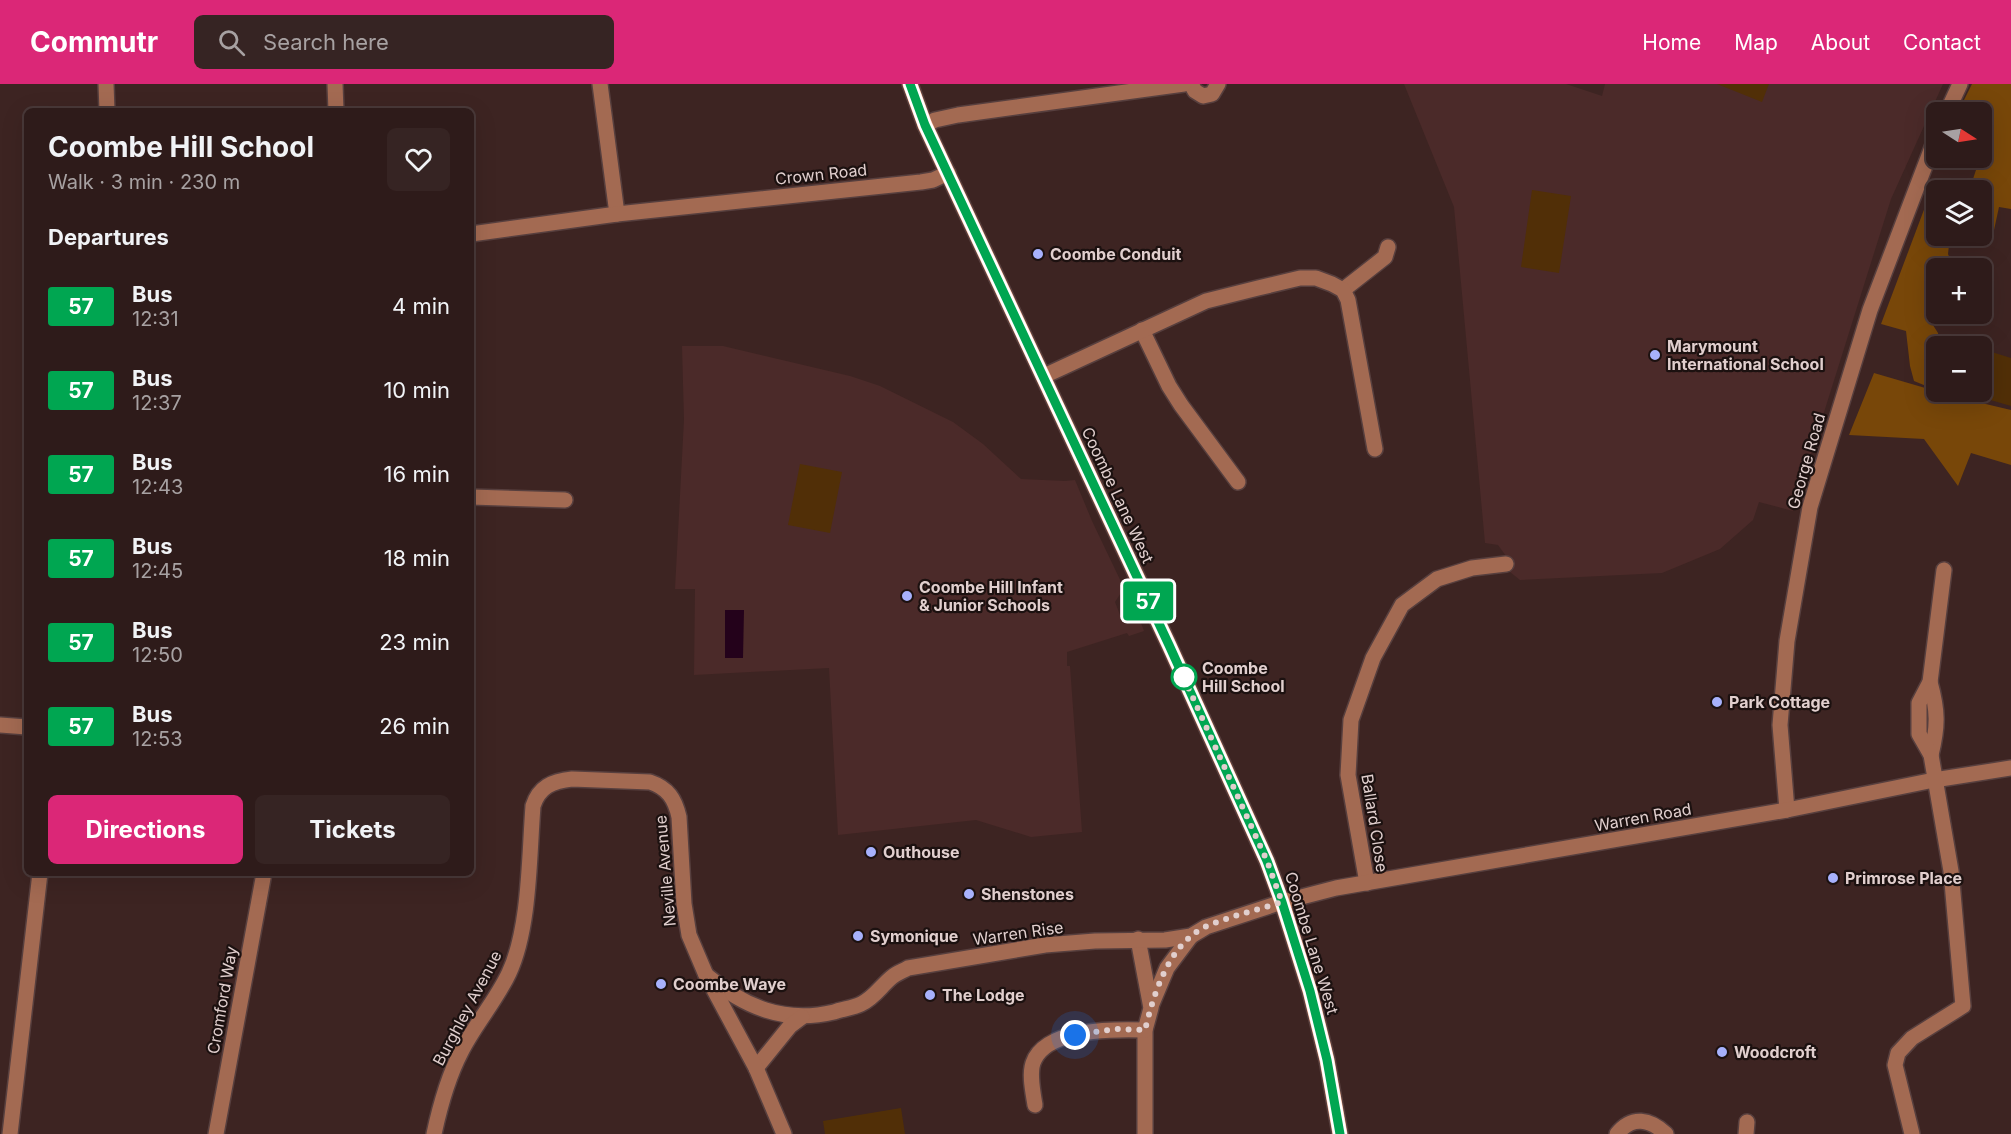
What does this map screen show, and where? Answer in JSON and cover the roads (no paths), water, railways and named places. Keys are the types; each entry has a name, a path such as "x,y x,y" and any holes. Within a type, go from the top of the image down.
{"main road":[{"name":"Coombe Lane West","path":"910,84 925,125 1044,376 1267,861 1310,991 1324,1048 1340,1134"}],"street":[{"path":"106,84 107,108"},
{"path":"335,84 336,108"},
{"path":"600,84 617,214"},
{"path":"925,125 935,120 958,115 1184,84"},
{"path":"1191,84 1195,92 1203,96 1212,94 1218,84"},
{"path":"1952,102 1960,84"},
{"name":"George Road","path":"1787,810 1781,714 1787,641 1810,507 1870,310 1926,163"},
{"name":"Crown Road","path":"474,234 617,214 921,182 933,180 948,173"},
{"path":"1343,290 1385,257 1388,247"},
{"path":"1044,376 1206,302 1299,278 1316,278 1343,290 1352,313 1375,449"},
{"path":"1142,330 1169,386 1238,482"},
{"path":"474,497 565,500"},
{"name":"Ballard Close","path":"1367,883 1348,775 1351,720 1373,657 1402,605 1437,579 1472,568 1506,564"},
{"path":"1912,1134 1895,1065 1898,1053 1912,1038 1963,1006 1951,871 1930,754 1919,734 1919,703 1930,682 1944,570"},
{"path":"0,725 24,727"},
{"name":"Warren Road","path":"1282,902 1367,883 1787,810 1934,780 2011,768"},
{"name":"Burghley Avenue","path":"434,1134 442,1099 461,1052 510,972 518,948 524,924 533,806 536,795 546,785 560,780 609,780"},
{"name":"Neville Avenue","path":"609,780 650,782 659,785 667,791 676,804 680,817 686,920 689,935 706,975 756,1068 784,1134"},
{"path":"9,1134 40,876"},
{"name":"Cromford Way","path":"216,1134 263,876"},
{"name":"Warren Rise","path":"706,975 723,989 752,1006 802,1017 824,1014 860,1004 880,990 892,977 908,968 1045,945 1138,939 1165,940 1191,936 1206,927 1282,902"},
{"path":"1145,1134 1145,1030 1167,968 1191,936"},
{"path":"1138,939 1151,1008"},
{"path":"756,1068 790,1026 802,1017"},
{"path":"1035,1105 1032,1084 1033,1063 1042,1048 1063,1037 1116,1029 1145,1030"},
{"path":"1617,1134 1624,1126 1643,1120 1658,1126 1666,1134"}],"place":[{"name":"Coombe Conduit","path":"1038,254"},
{"name":"Marymount International School","path":"1655,355"},
{"name":"Coombe Hill Infant & Junior Schools","path":"907,596"},
{"name":"Coombe Hill School","path":"1184,677"},
{"name":"Park Cottage","path":"1717,702"},
{"name":"Outhouse","path":"871,852"},
{"name":"Primrose Place","path":"1833,878"},
{"name":"Shenstones","path":"969,894"},
{"name":"Symonique","path":"858,936"},
{"name":"Coombe Waye","path":"661,984"},
{"name":"The Lodge","path":"930,995"},
{"name":"Woodcroft","path":"1722,1052"}]}
